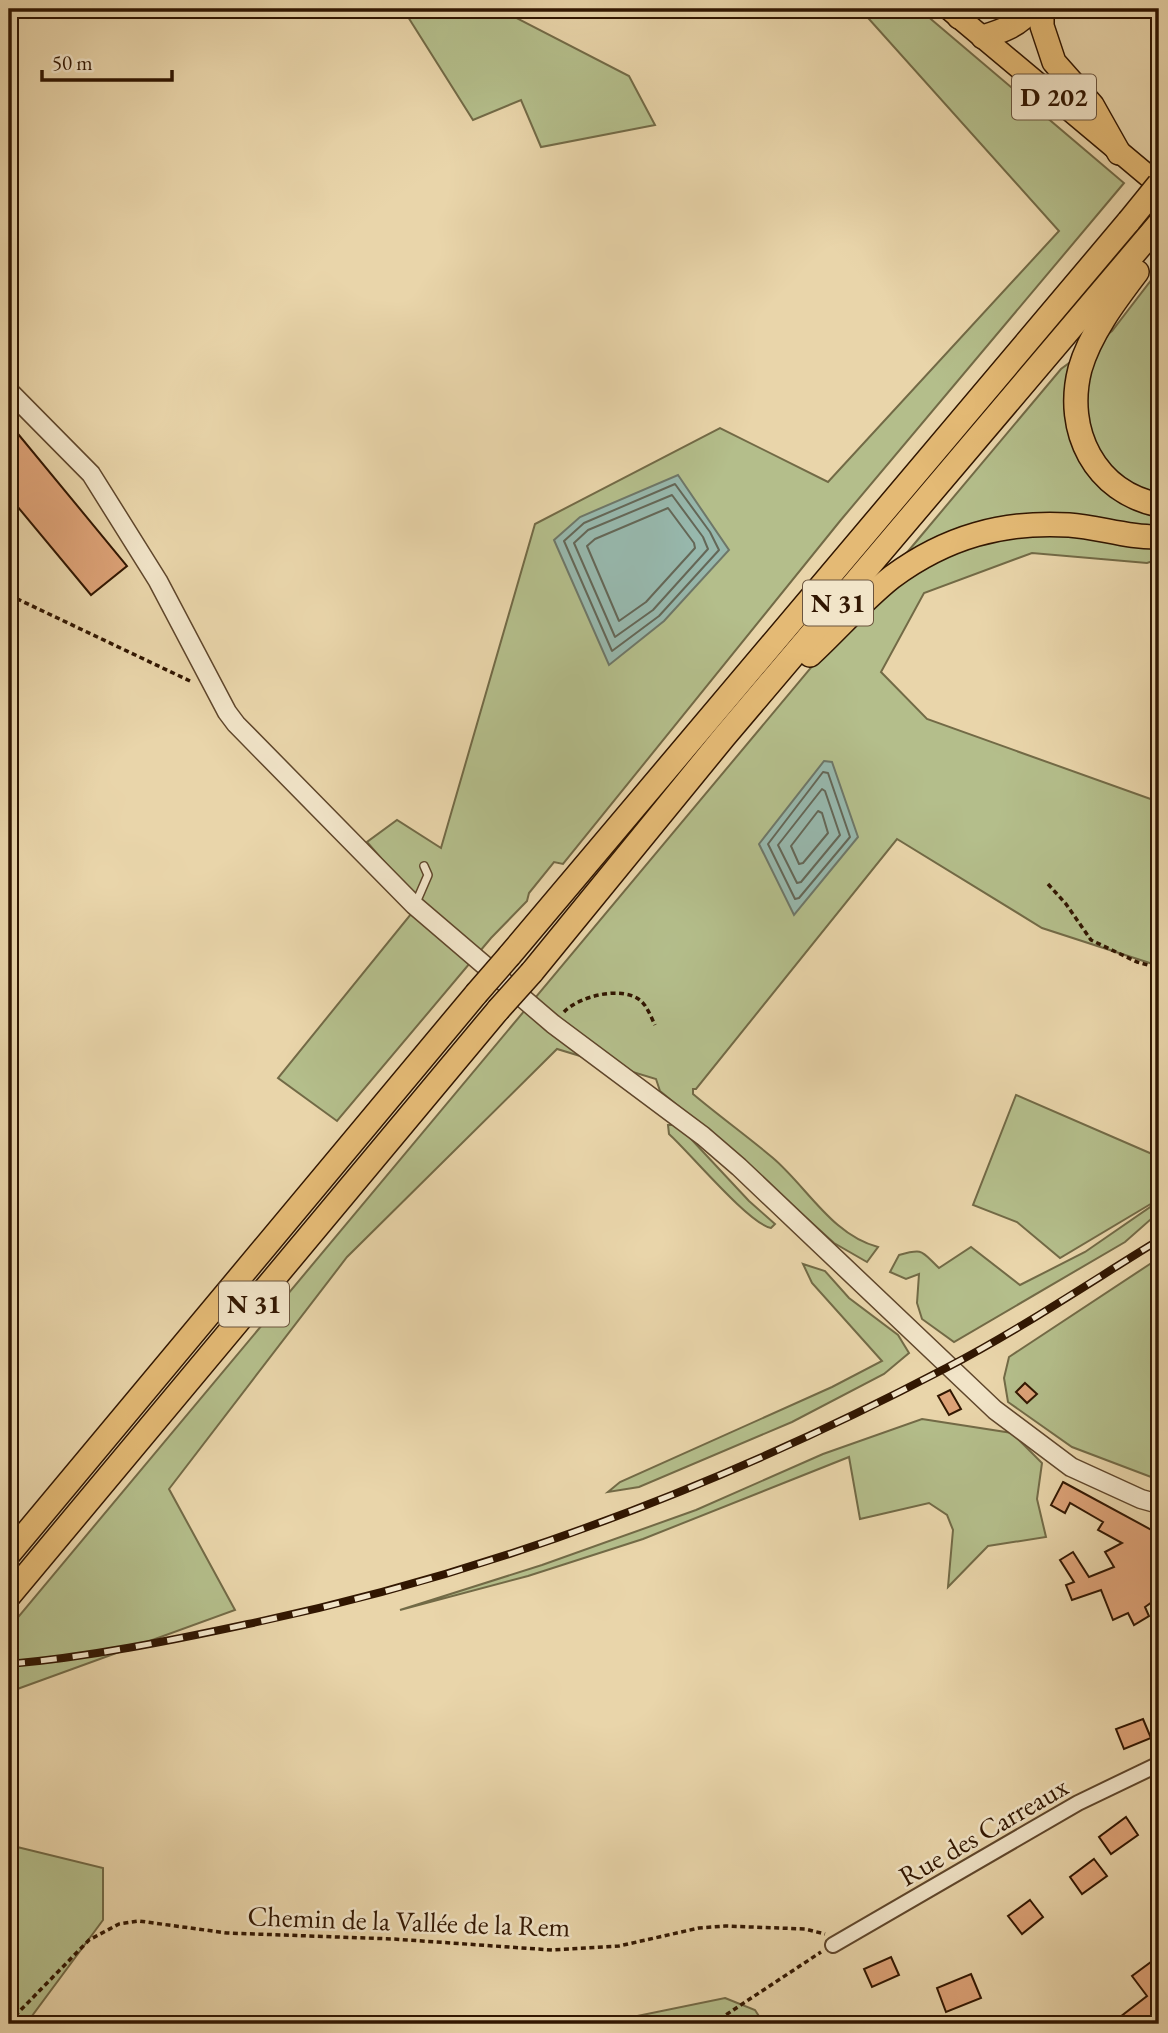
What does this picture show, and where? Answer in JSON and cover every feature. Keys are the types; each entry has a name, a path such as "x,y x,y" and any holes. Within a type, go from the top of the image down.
{"highway":[{"path":"983,37 1004,31 1024,18 1031,9"},
{"path":"1042,9 1042,26 1054,62 1091,104 1119,153"},
{"name":"N 31","path":"9,1554 476,994 1159,185"},
{"path":"1156,237 1096,333 1081,368 1076,398 1080,433 1090,460 1108,481 1130,496 1159,505"},
{"name":"N 31","path":"9,1596 498,1010 533,972 724,737 1156,237"},
{"path":"724,737 892,578 937,550 979,533 1016,525 1071,525 1121,535 1159,537"}],"main road":[{"name":"D 202","path":"960,12 983,37 1159,185"}],"street":[{"path":"9,391 91,474 158,581 227,712 236,724 414,905 553,1024 703,1136 740,1167 995,1409 1071,1467 1141,1499 1159,1504"},
{"name":"Rue des Carreaux","path":"838,1941 1078,1803 1159,1764"}],"lane":[{"path":"414,905 428,874 424,866"}],"path":[{"path":"9,595 192,682"},
{"path":"1048,884 1091,940 1137,962 1159,968"},
{"path":"553,1024 569,1006 589,997 626,993 641,1001 655,1025"},
{"name":"Chemin de la Vallée de la Rem","path":"9,2022 89,1940 119,1924 139,1921 228,1933 393,1939 552,1950 619,1946 699,1928 725,1926 805,1929 838,1941"},
{"path":"712,2024 838,1941"}],"green space":[{"path":"403,9 507,13 629,76 655,125 541,147 521,100 473,120"},
{"path":"860,9 919,9 1124,183 840,521 563,864 554,862 529,893 527,901 491,938 337,1121 278,1078 420,903 367,842 397,820 441,848 535,524 720,428 828,482 1059,231"},
{"path":"1159,270 1159,559 1147,563 1032,553 924,593 881,672 927,719 1159,802 1159,966 1042,928 897,839 696,1089 693,1089 693,1094 773,1158 834,1221 862,1241 878,1247 867,1262 834,1243 727,1146 660,1091 656,1079 557,1049 347,1257 169,1489 235,1610 9,1692 9,1628 1061,369 1112,331"},
{"path":"1016,1095 1159,1157 1159,1199 1060,1258 1017,1222 973,1205"},
{"path":"668,1125 678,1125 749,1201 775,1224 771,1228 761,1224 735,1202 669,1134"},
{"path":"1159,1201 1159,1216 1151,1219 1125,1242 954,1342 922,1319 917,1303 919,1274 906,1279 890,1272 899,1255 922,1252 939,1268 971,1247 1020,1285 1085,1252"},
{"path":"1159,1258 1159,1480 1072,1447 1008,1402 1004,1378 1009,1357"},
{"path":"803,1264 825,1271 849,1298 898,1335 909,1353 884,1374 792,1422 639,1487 608,1492 620,1482 832,1387 882,1361 812,1283"},
{"path":"922,1419 1012,1433 1042,1463 1037,1499 1046,1537 988,1546 948,1587 953,1530 947,1515 929,1503 860,1519 849,1457 643,1539 528,1576 400,1610 542,1565 696,1510 823,1454"},
{"path":"9,1845 103,1868 103,1920 26,2024 9,2024"},
{"path":"725,1998 755,2010 764,2024 561,2024 608,2022"}],"water":[{"path":"678,475 729,550 664,621 609,665 554,540 580,517"},
{"path":"824,761 832,762 858,837 794,915 759,844"}],"building":[{"path":"9,423 127,566 91,595 17,506 9,513"},
{"path":"1025,1383 1037,1394 1027,1403 1016,1392"},
{"path":"950,1390 961,1409 949,1415 938,1396"},
{"path":"1063,1482 1159,1534 1159,1597 1145,1607 1149,1616 1134,1625 1128,1613 1113,1620 1101,1590 1072,1600 1066,1585 1074,1582 1060,1560 1073,1552 1089,1577 1114,1567 1105,1552 1122,1543 1098,1530 1103,1522 1070,1503 1065,1513 1051,1505"},
{"path":"1143,1719 1151,1738 1124,1749 1116,1729"},
{"path":"1126,1817 1138,1835 1111,1854 1099,1837"},
{"path":"1094,1859 1107,1876 1082,1894 1070,1877"},
{"path":"1030,1900 1043,1917 1022,1934 1008,1916"},
{"path":"1159,1956 1159,2024 1111,2024 1147,1996 1132,1976"},
{"path":"891,1957 899,1975 872,1987 864,1969"},
{"path":"971,1974 981,1998 946,2012 937,1988"}],"railway":[{"path":"9,1664 99,1653 159,1642 339,1603 429,1579 606,1520 693,1487 778,1450 946,1368 1027,1322 1159,1240"}]}
